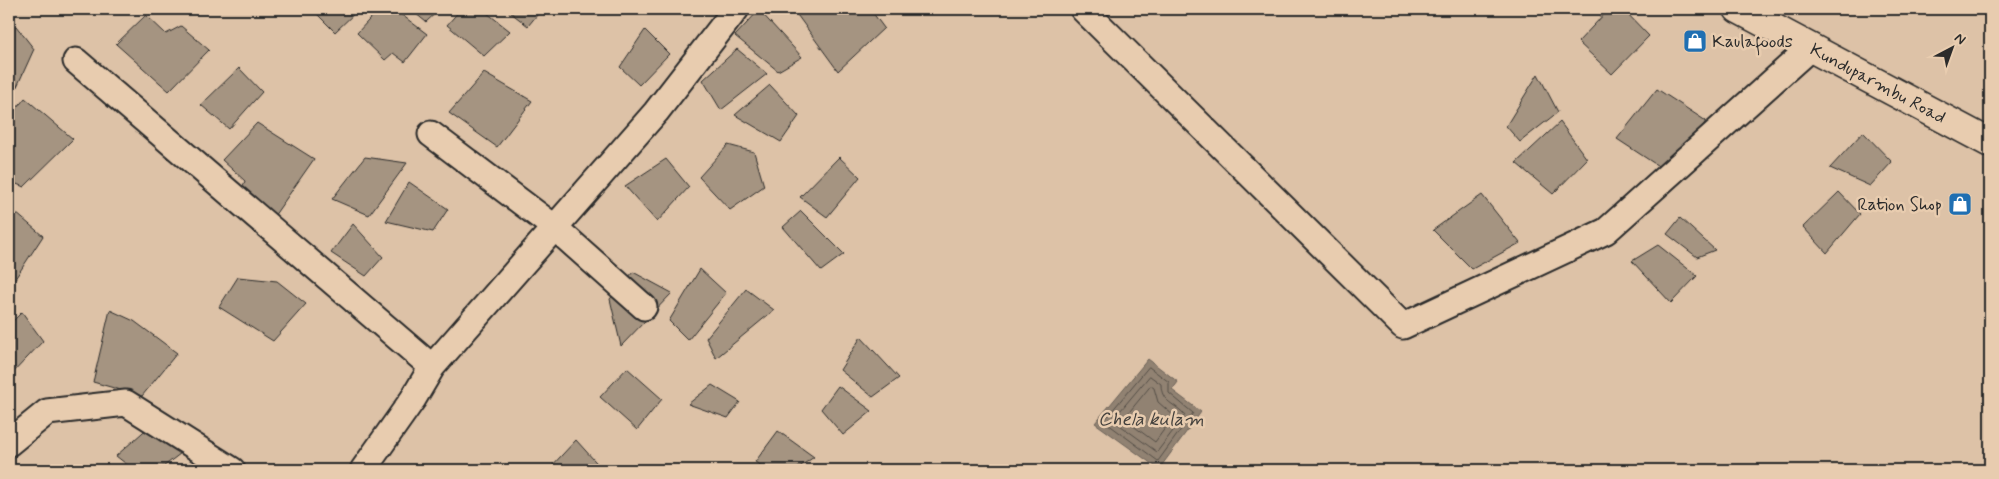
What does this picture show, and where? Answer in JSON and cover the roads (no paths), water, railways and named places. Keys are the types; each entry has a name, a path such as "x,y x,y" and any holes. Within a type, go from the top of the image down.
{"main road":[{"name":"Kunduparmbu Road","path":"1738,9 1990,143"}],"street":[{"path":"363,470 414,399 432,367 656,112 736,9"},
{"path":"1082,9 1403,326 1606,230 1811,48"},
{"path":"76,61 432,367"},
{"path":"431,134 554,227 644,307"},
{"path":"9,443 46,412 126,403 232,470"}],"water":[{"name":"Chela kulam","path":"1148,359 1178,382 1172,390 1201,412 1159,469 1095,423"}],"place":[{"name":"Kaulafoods","path":"1695,41"},
{"name":"Ration Shop","path":"1960,204"}]}
